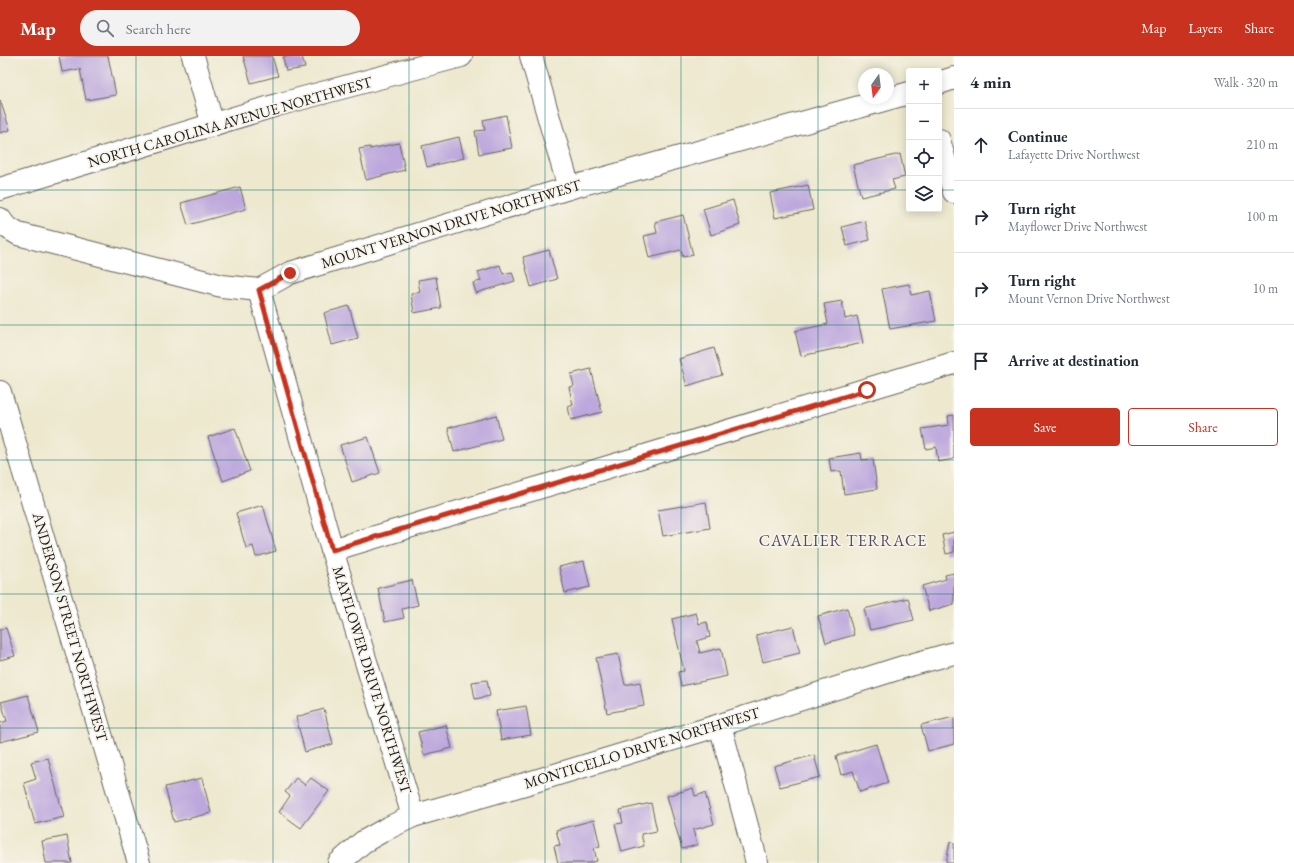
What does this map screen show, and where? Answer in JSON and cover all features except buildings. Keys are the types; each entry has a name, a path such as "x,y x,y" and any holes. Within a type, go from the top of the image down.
{"street":[{"path":"193,56 213,125"},
{"name":"NORTH CAROLINA AVENUE NORTHWEST","path":"0,189 277,105 461,56"},
{"path":"531,56 569,188"},
{"path":"942,82 954,78"},
{"name":"MOUNT VERNON DRIVE NORTHWEST","path":"259,290 290,273 569,188 906,94"},
{"path":"942,150 954,192"},
{"path":"0,218 5,226 18,234 222,286 259,290"},
{"name":"MAYFLOWER DRIVE NORTHWEST","path":"259,290 332,550 413,816"},
{"path":"332,550 954,363"},
{"name":"ANDERSON STREET NORTHWEST","path":"0,392 139,863"},
{"name":"MONTICELLO DRIVE NORTHWEST","path":"339,863 363,842 413,816 525,784 720,725 903,667 954,653"},
{"path":"720,725 757,863"}],"district":[{"name":"CAVALIER TERRACE","path":"843,540"}],"route":[{"path":"290,273 259,290 332,550 867,390"}]}
